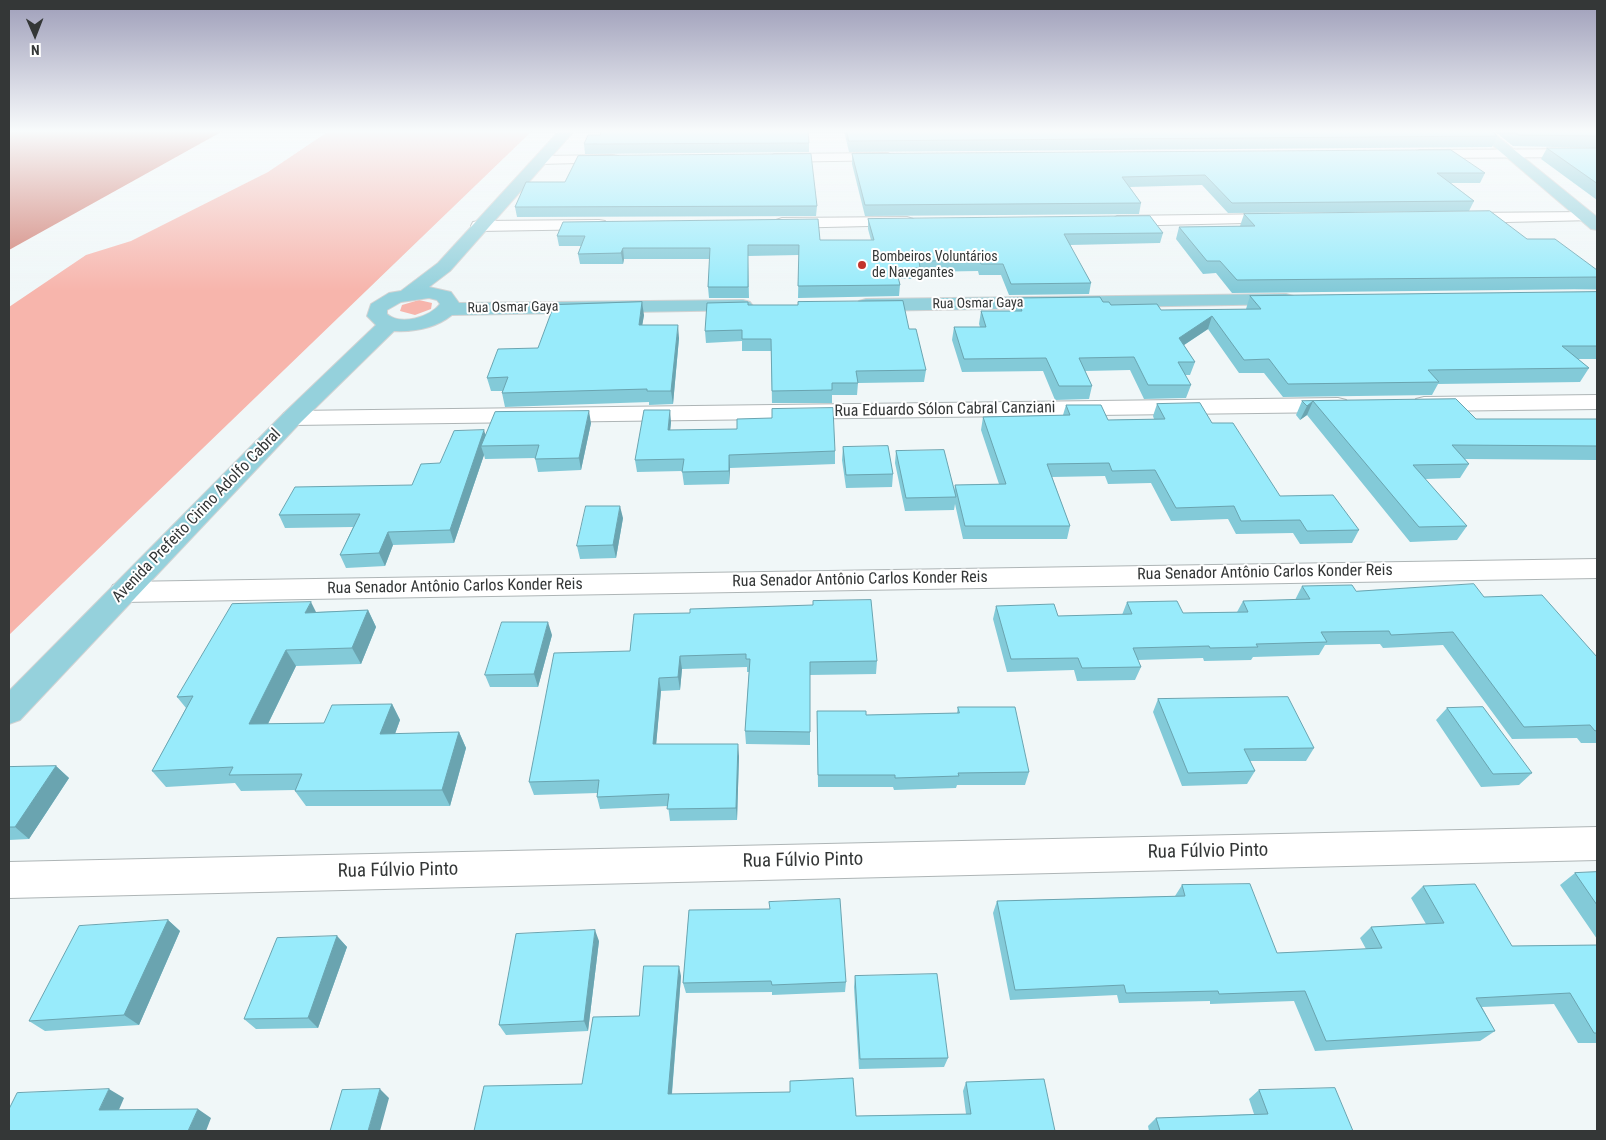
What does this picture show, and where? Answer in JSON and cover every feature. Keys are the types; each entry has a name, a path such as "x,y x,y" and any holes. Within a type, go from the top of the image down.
{"main road":[{"path":"409,293 429,292 444,296 450,304 448,309 423,323 389,324 379,319 377,316 378,308 385,302 409,293 444,267 518,184"},
{"path":"1549,184 1594,220"},
{"name":"Rua Osmar Gaya","path":"847,305 1301,300"},
{"name":"Rua Osmar Gaya","path":"448,309 759,306"},
{"name":"Avenida Prefeito Cirino Adolfo Cabral","path":"9,711 292,418 389,324"}],"street":[{"path":"1447,218 1594,220"},
{"path":"1098,221 1297,219"},
{"path":"763,224 920,222"},
{"path":"479,226 616,225"},
{"path":"1408,404 1597,402"},
{"name":"Rua Eduardo Sólon Cabral Canziani","path":"292,418 1358,405"},
{"name":"Rua Senador Antônio Carlos Konder Reis","path":"123,592 1597,568"},
{"name":"Rua Fúlvio Pinto","path":"9,880 1597,843"}],"shaded area":[{"path":"9,184 127,184 9,250"},
{"path":"244,184 477,184 9,635 9,307 86,255 131,241"},
{"path":"419,300 432,303 431,309 415,315 400,311 402,305"}],"building":[{"path":"525,184 814,184 817,206 515,207"},
{"path":"860,184 1127,184 1141,203 865,205"},
{"path":"1214,184 1452,184 1474,201 1232,203"},
{"path":"1490,211 1527,239 1555,239 1597,270 1597,277 1237,280 1220,261 1207,261 1179,227 1255,226 1244,214"},
{"path":"1150,216 1163,233 1064,234 1091,283 1011,284 1003,264 981,264 979,260 919,261 920,268 896,268 900,285 798,286 799,245 748,245 748,287 708,287 710,248 623,248 621,253 578,254 585,236 557,236 563,222 818,219 820,240 874,240 868,219"},
{"path":"1597,292 1597,346 1562,346 1589,368 1428,370 1439,382 1288,384 1269,359 1244,360 1212,316 1179,338 1195,362 1178,362 1191,385 1148,385 1134,357 1079,358 1092,386 1059,386 1046,358 964,359 954,327 986,327 981,311 1022,311 1017,298 1100,297 1103,302 1109,302 1111,305 1157,304 1161,310 1261,309 1250,296"},
{"path":"903,301 909,329 916,329 926,370 856,371 858,383 832,383 832,390 772,391 771,339 742,339 742,330 705,331 707,303 748,302 748,305 798,305 798,302"},
{"path":"642,302 639,325 678,325 671,391 647,391 647,389 502,393 508,377 487,378 498,349 538,348 554,305"},
{"path":"1456,399 1476,419 1597,419 1597,446 1452,445 1469,464 1413,465 1467,526 1419,527 1313,401 1307,406 1302,401"},
{"path":"1200,403 1212,423 1233,423 1280,496 1333,495 1359,530 1307,531 1300,520 1241,521 1234,506 1176,508 1155,470 1112,471 1109,463 1047,464 1070,526 965,526 955,485 1006,484 983,417 1070,415 1066,405 1101,405 1108,420 1165,419 1157,404"},
{"path":"833,408 835,451 729,455 729,471 682,472 684,459 635,460 644,410 670,410 668,430 737,429 737,419 772,418 772,409"},
{"path":"589,411 579,458 535,459 539,445 481,446 495,412"},
{"path":"484,430 450,530 388,532 379,553 340,555 360,514 279,515 295,487 412,485 421,464 440,463 454,431"},
{"path":"888,446 893,474 846,475 843,447"},
{"path":"944,450 956,497 906,498 896,451"},
{"path":"586,506 620,506 613,545 577,546"},
{"path":"1474,584 1484,597 1542,595 1597,657 1597,730 1595,731 1590,725 1524,727 1453,632 1391,635 1389,631 1321,632 1327,642 1256,644 1258,647 1133,648 1141,667 1082,668 1078,658 1011,659 996,606 1054,604 1058,616 1132,614 1127,602 1177,601 1183,613 1248,612 1243,601 1310,599 1302,586 1352,585 1356,591"},
{"path":"871,600 877,661 810,662 810,732 745,731 750,659 746,659 746,654 680,656 678,677 659,678 653,744 738,744 736,808 667,809 669,794 597,797 599,780 529,782 554,653 630,651 634,614 690,613 690,609 813,605 813,601"},
{"path":"311,602 305,613 368,610 352,648 286,650 249,724 324,723 332,705 392,704 380,734 459,732 442,790 295,791 302,774 229,775 233,767 152,771 193,696 177,697 232,604"},
{"path":"502,622 548,622 534,674 485,675"},
{"path":"1288,697 1314,748 1244,749 1255,771 1188,773 1158,699"},
{"path":"958,707 1015,707 1029,772 958,773 959,776 895,778 895,775 818,775 817,711 866,711 866,715 959,713"},
{"path":"1483,707 1532,773 1493,774 1447,708"},
{"path":"56,766 15,827 9,827 9,767"},
{"path":"1597,872 1597,905 1575,873"},
{"path":"1250,884 1277,953 1382,948 1371,927 1444,923 1423,886 1475,884 1512,946 1597,945 1597,1033 1594,1033 1570,993 1476,998 1495,1031 1326,1041 1305,991 1219,994 1218,991 1126,993 1124,985 1015,990 997,901 1185,896 1182,885"},
{"path":"840,899 846,982 772,985 771,981 683,983 689,910 770,909 769,902"},
{"path":"168,920 124,1015 29,1021 79,926"},
{"path":"595,930 584,1021 499,1025 516,934"},
{"path":"337,936 308,1018 244,1019 277,938"},
{"path":"644,966 679,966 668,1094 790,1092 790,1081 853,1078 856,1116 971,1114 966,1082 1044,1079 1055,1131 474,1131 484,1086 582,1084 593,1017 639,1016"},
{"path":"937,974 948,1058 860,1059 855,976"},
{"path":"1335,1088 1353,1131 1160,1131 1156,1118 1268,1114 1259,1090"},
{"path":"109,1089 99,1110 198,1109 188,1131 9,1131 9,1109 17,1093"},
{"path":"380,1089 368,1131 330,1131 342,1090"}],"place":[{"name":"Bombeiros Voluntários de Navegantes","path":"862,265"}]}
